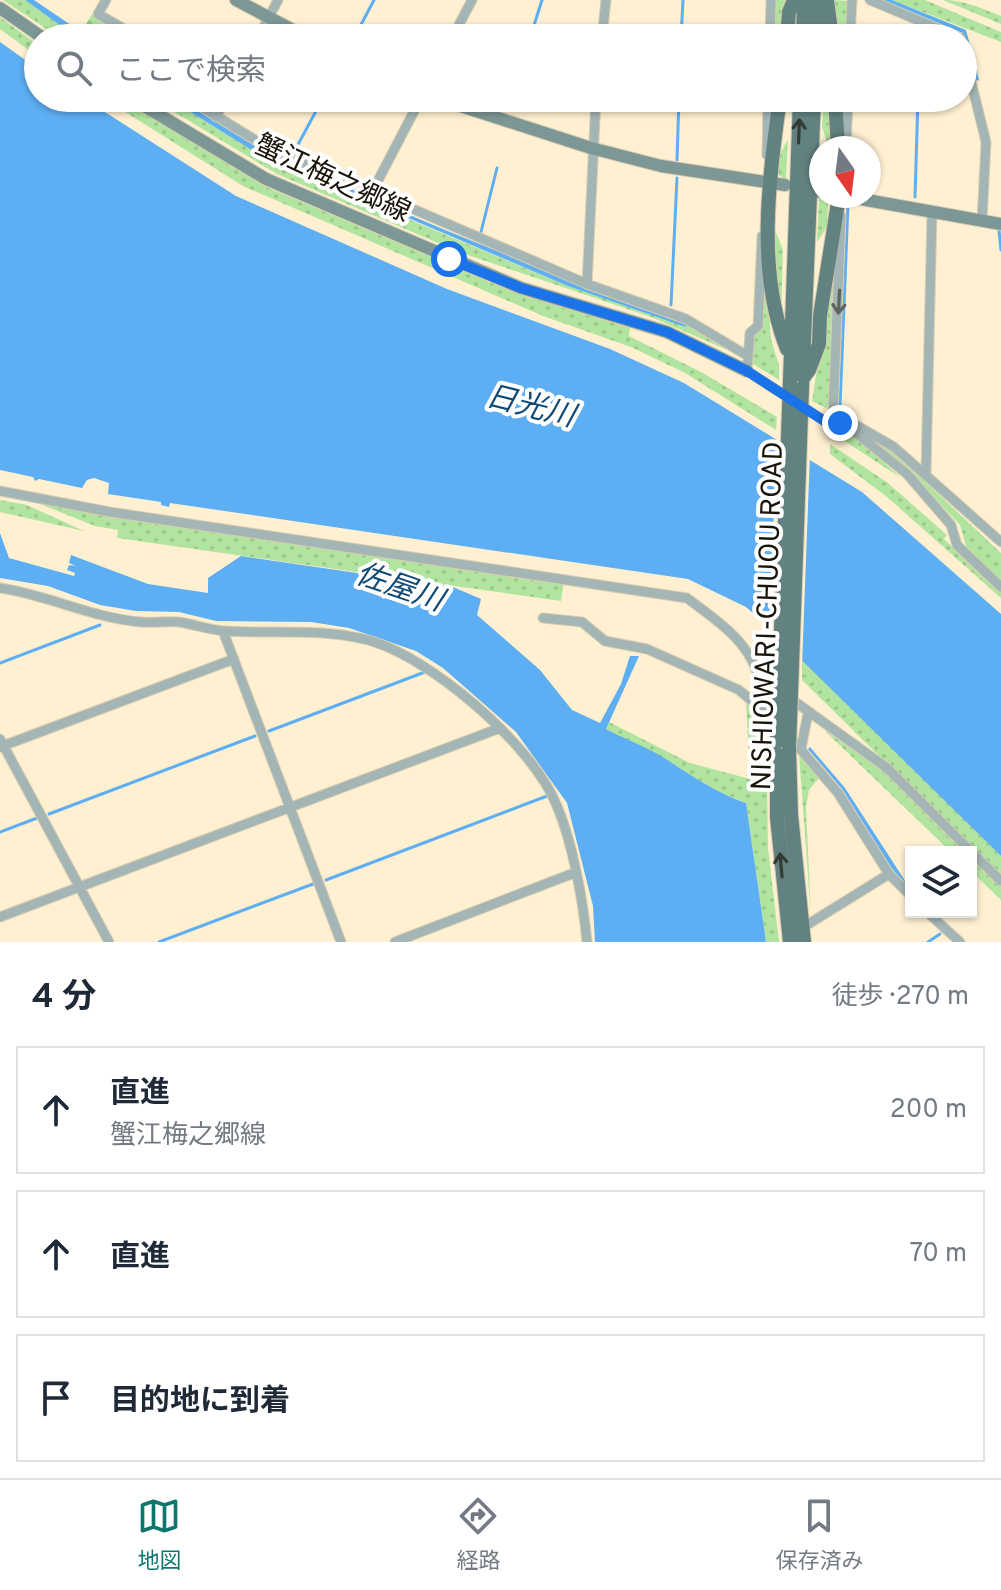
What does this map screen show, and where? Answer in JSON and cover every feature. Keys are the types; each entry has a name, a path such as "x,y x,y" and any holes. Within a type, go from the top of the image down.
{"main road":[{"path":"236,0 281,24"},
{"path":"788,24 794,0"},
{"path":"803,24 804,0"},
{"path":"817,24 818,0"},
{"path":"827,0 830,24"},
{"path":"0,8 24,25"},
{"name":"蟹江梅之郷線","path":"154,112 266,179 521,288 667,332 747,371"},
{"path":"479,112 591,148 661,166 785,185"},
{"path":"778,112 767,182 776,320 791,357"},
{"name":"NISHIOWARI-CHUOU ROAD","path":"798,382 791,357 800,112"},
{"name":"NISHIOWARI-CHUOU ROAD","path":"803,935 791,815 789,747 798,382 813,112"},
{"path":"836,112 837,136"},
{"path":"881,203 1001,224"},
{"path":"798,382 809,370 819,344 820,316 839,208"},
{"name":"NISHIOWARI-CHUOU ROAD","path":"789,747 777,817 790,942"}],"street":[{"path":"106,0 98,14 116,24"},
{"path":"265,24 278,0"},
{"path":"459,24 472,0"},
{"path":"603,24 606,0"},
{"path":"770,24 771,0"},
{"path":"851,24 852,0"},
{"path":"870,0 927,24"},
{"path":"977,106 986,142 982,221"},
{"path":"208,112 260,143 372,192 587,284 686,319 748,356"},
{"path":"216,117 219,112"},
{"path":"372,192 414,112"},
{"path":"587,284 595,112"},
{"path":"768,112 758,326 750,333 747,371 826,422 850,428 907,474 951,525 957,545 1001,587"},
{"path":"846,136 847,112"},
{"path":"826,422 833,412 841,208"},
{"path":"926,472 932,212"},
{"path":"833,412 894,447 926,472 1001,542"},
{"path":"0,491 110,512 687,598 740,641 762,678 887,768 1001,881"},
{"path":"0,588 30,592 104,617 177,622 223,631 289,629 336,633 387,646 428,667 500,728 558,807 579,885 587,942"},
{"path":"543,618 582,622 605,641 647,649 739,690 762,706 789,747 838,793 889,874 905,890"},
{"path":"223,631 341,942"},
{"path":"109,942 1,744 234,659"},
{"path":"762,678 762,706"},
{"path":"789,747 808,713"},
{"path":"0,917 500,728"},
{"path":"395,942 574,873"},
{"path":"803,935 889,874"},
{"path":"934,918 960,942"}],"green space":[{"path":"3,0 25,0 58,24 39,24"},
{"path":"774,0 786,0 784,24 773,24"},
{"path":"835,0 848,1 847,24 835,24"},
{"path":"892,0 925,0 1001,32 1001,42 977,33 977,24 954,24"},
{"path":"943,0 965,3 1001,16 1001,24"},
{"path":"92,14 108,24 86,24"},
{"path":"0,17 24,35 24,47 0,29"},
{"path":"125,112 143,112 264,186 521,294 630,328 629,336 703,373 777,417 776,430 685,373 631,347 543,316 243,186"},
{"path":"174,112 191,112 250,149 568,286 687,323 739,355 651,317 459,252 277,174"},
{"path":"823,112 833,112 834,136 825,136"},
{"path":"788,139 786,180 778,174 779,156"},
{"path":"819,208 828,208 827,227 817,242"},
{"path":"772,222 783,250 781,322"},
{"path":"837,244 829,403 826,408 812,401"},
{"path":"764,247 771,339 779,365 779,380 753,364 753,338 762,327"},
{"path":"853,425 890,448 935,485 933,489 1001,553 1001,582 967,549 960,525 909,472"},
{"path":"833,428 851,432 901,478 828,430"},
{"path":"830,444 888,483 947,535 944,539 1001,591 1001,598 887,497 830,454"},
{"path":"0,500 27,505 84,531 0,512"},
{"path":"35,502 564,581 561,601 117,538 118,530 95,526"},
{"path":"802,659 1001,856 1001,876 977,852 977,846 971,846 802,680"},
{"path":"746,700 766,715 768,848 779,942 766,942 746,803 606,729 609,722 690,763 750,779"},
{"path":"824,730 881,769 962,846 945,846"},
{"path":"799,755 819,778 809,790 806,807 811,915"},
{"path":"977,861 1001,885 1001,900 977,877"}],"water":[{"path":"25,0 34,0 69,24 58,24"},
{"path":"881,0 892,0 951,24 941,24"},
{"name":"日光川","path":"0,42 24,59 24,112 105,112 236,196 447,289 610,349 684,383 862,492 1001,614 1001,856 746,607 688,579 170,503 169,507 161,505 161,502 108,494 109,483 94,478 87,480 82,488 39,479 35,481 33,477 0,470"},
{"path":"191,112 203,112 363,195 492,249 687,323 686,327 568,286 250,149"},
{"name":"佐屋川","path":"0,533 9,558 74,576 75,573 67,570 69,565 76,566 69,563 71,555 148,584 208,593 208,578 241,556 453,587 481,599 477,615 540,670 572,710 600,723 621,684 630,656 639,656 606,729 746,803 766,942 595,942 593,906 567,803 516,732 443,668 416,651 349,628 311,622 216,621 179,612 136,611 100,605 48,586 0,578"},
{"path":"810,747 845,788 905,883 892,869 842,789 808,749"}],"pier":[{"path":"777,433 810,453 802,665 769,634"}],"waterway":[{"path":"361,24 374,0"},
{"path":"534,24 542,0"},
{"path":"682,24 683,0"},
{"path":"294,152 315,112"},
{"path":"677,160 679,112"},
{"path":"915,197 918,112"},
{"path":"481,232 497,168"},
{"path":"671,305 677,178"},
{"path":"840,406 848,208"},
{"path":"999,230 1001,250"},
{"path":"0,663 100,625"},
{"path":"269,731 425,672"},
{"path":"49,814 255,736"},
{"path":"326,880 547,796"},
{"path":"0,832 37,818"},
{"path":"159,942 313,884"},
{"path":"928,942 940,934"}],"route":[{"path":"449,259 521,288 667,332 747,371 826,422 840,423"}]}
